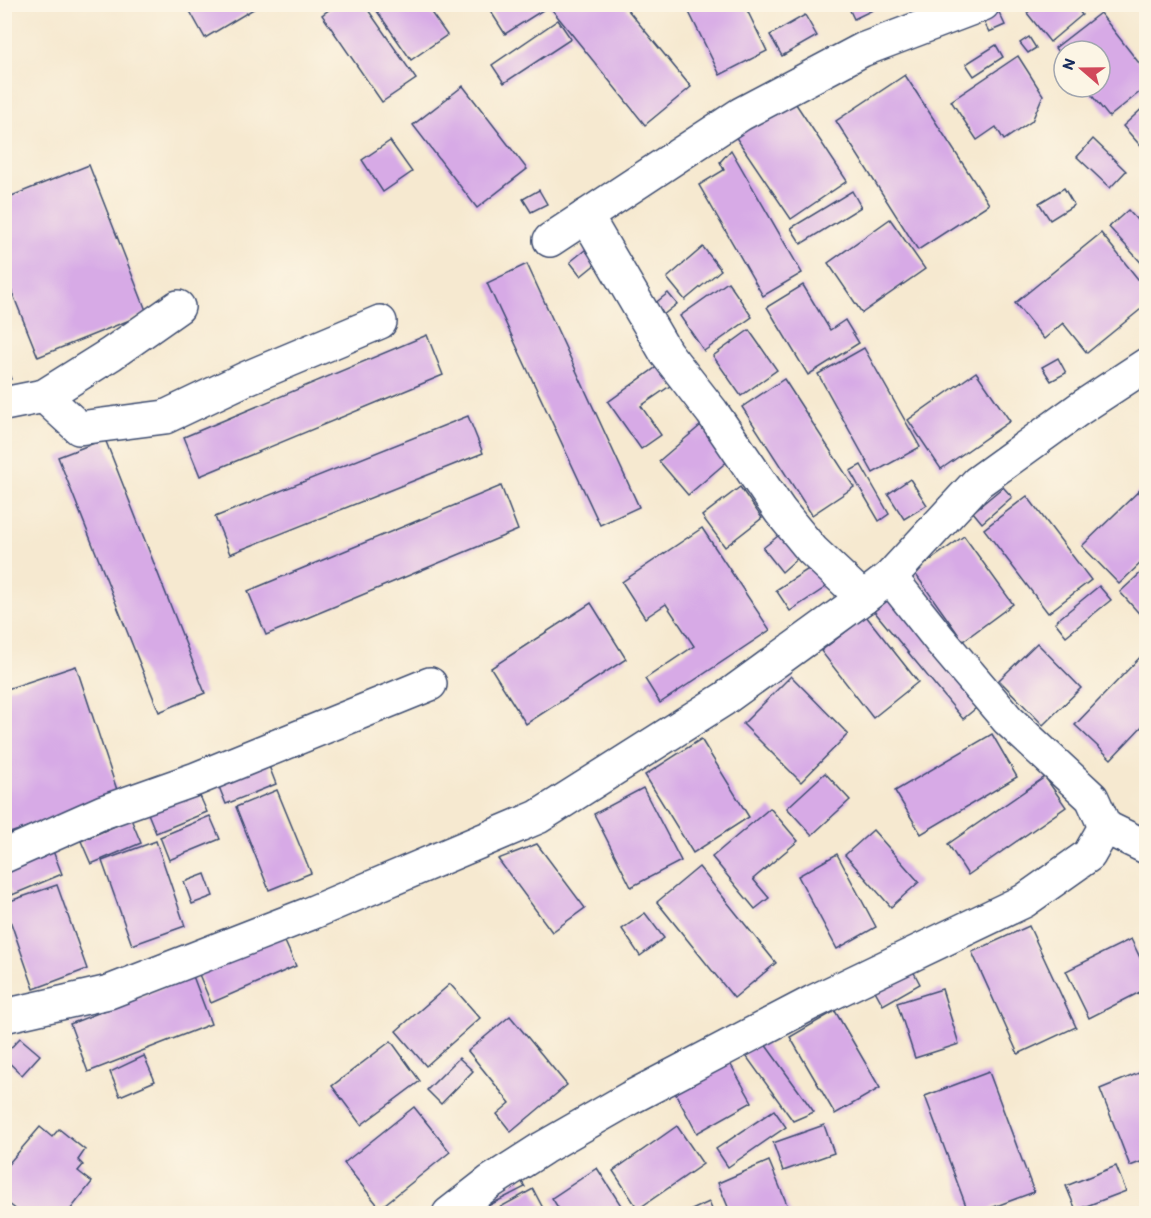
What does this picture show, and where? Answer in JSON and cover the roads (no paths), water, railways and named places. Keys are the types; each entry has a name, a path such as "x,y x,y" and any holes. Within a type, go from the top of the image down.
{"street":[{"path":"550,240 751,108 862,50 983,4"},
{"path":"586,216 666,353 712,412 780,511 812,550 863,598"},
{"path":"4,404 44,396 111,354 178,307"},
{"path":"44,396 79,428 165,417 247,378 380,322"},
{"path":"4,1016 109,992 309,914 538,817 723,699 863,598 890,577 978,482 1078,409 1146,365"},
{"path":"890,577 1008,720 1092,798 1105,827 1146,847"},
{"path":"4,856 103,812 196,778 430,684"},
{"path":"449,1214 490,1182 543,1148 630,1098 813,1002 1024,901 1089,855 1105,827"}]}
